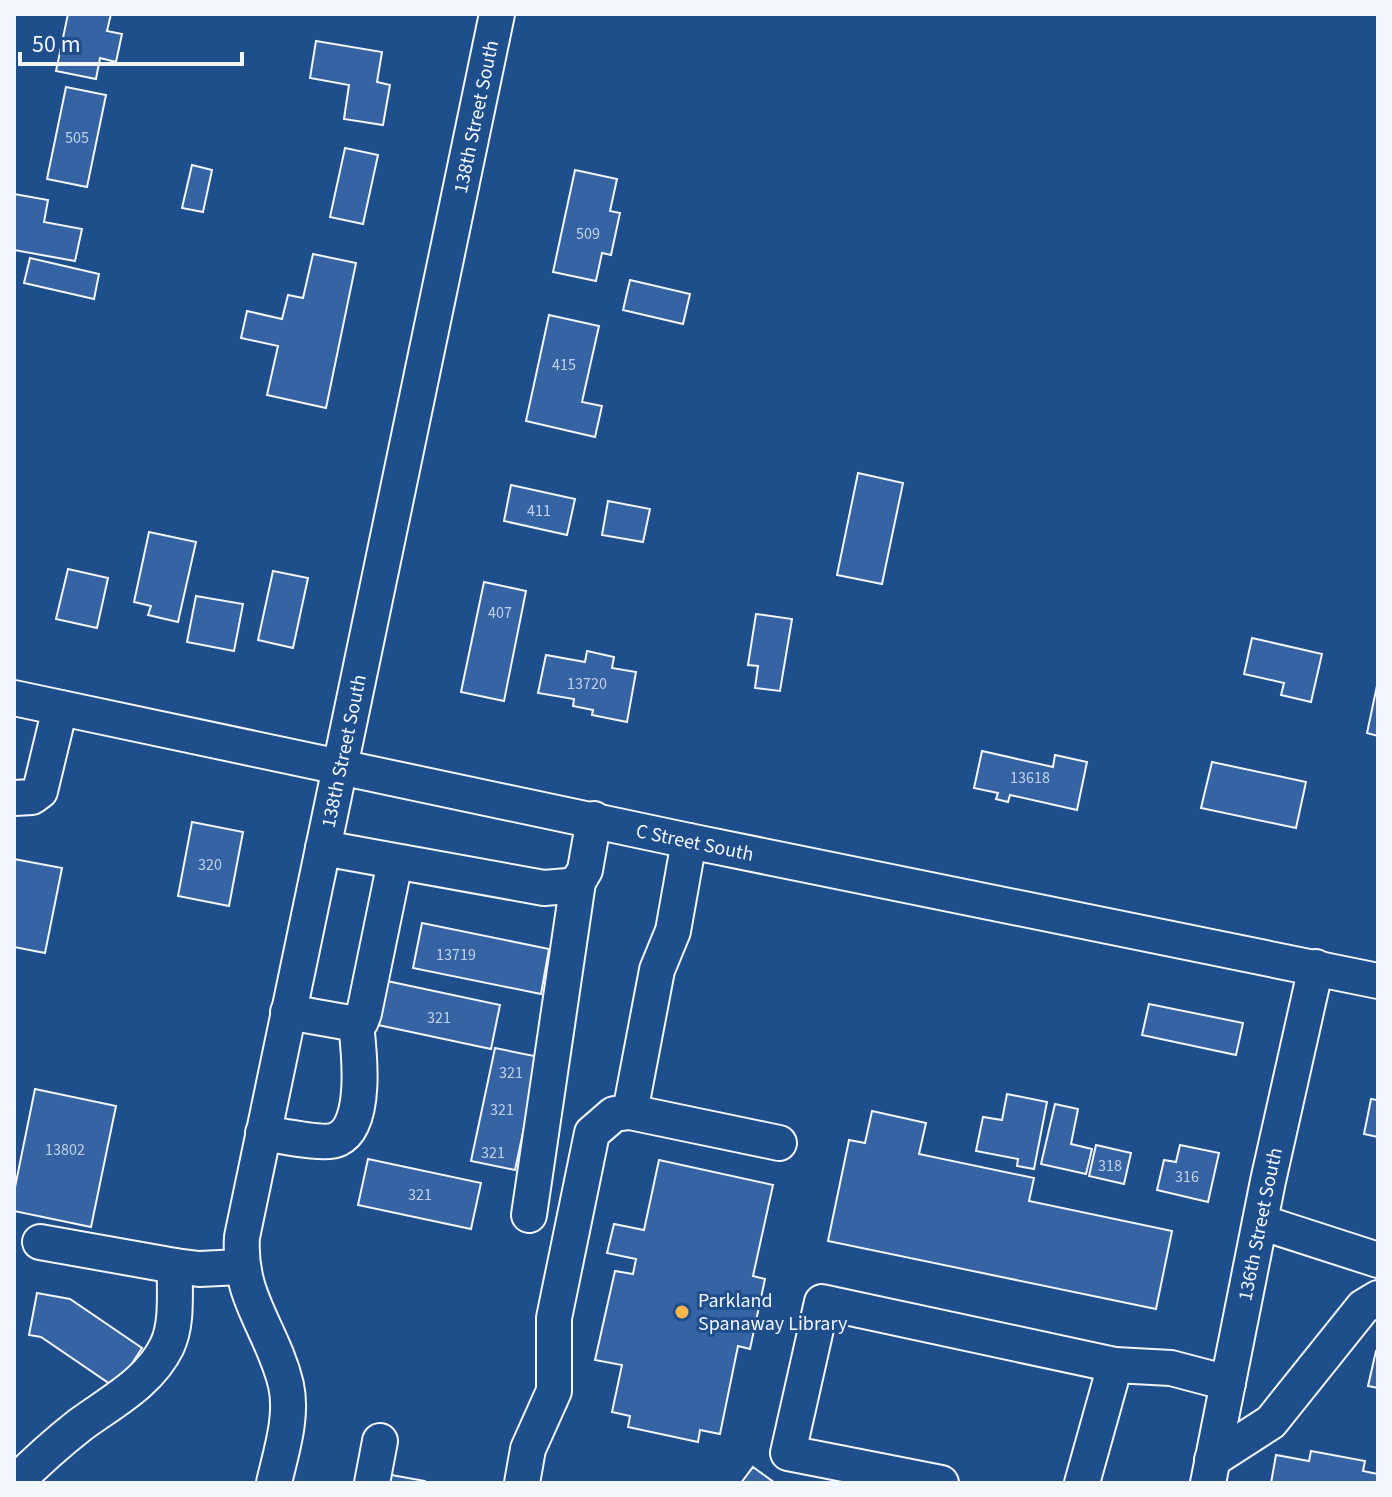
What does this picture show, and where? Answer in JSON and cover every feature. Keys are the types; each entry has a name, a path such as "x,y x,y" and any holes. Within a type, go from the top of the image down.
{"street":[{"name":"138th Street South","path":"274,1483 288,1415 286,1385 247,1291 241,1267 242,1237 497,14"},
{"name":"C Street South","path":"14,698 689,841 1378,981"},
{"path":"14,798 32,797 40,791 60,708"},
{"path":"529,1215 578,882 585,870 594,819"},
{"path":"630,1112 657,970 673,931 689,841"},
{"path":"323,848 544,888 578,882"},
{"path":"288,1012 356,1024 361,1021 395,862"},
{"name":"136th Street South","path":"1210,1472 1260,1222 1316,967"},
{"path":"263,1133 327,1141 338,1139 346,1132 353,1118 359,1085 356,1024"},
{"path":"533,1481 528,1449 554,1391 554,1318 592,1133 614,1114 630,1112 779,1143"},
{"path":"1260,1222 1378,1260"},
{"path":"40,1242 199,1269 241,1267"},
{"path":"15,1483 82,1423 120,1399 146,1374 167,1346 173,1318 175,1266"},
{"path":"1210,1472 1271,1422 1363,1307 1378,1298"},
{"path":"941,1483 788,1453 822,1302 1115,1365 1171,1368 1228,1383"},
{"path":"1082,1483 1115,1365"},
{"path":"372,1483 380,1441"}],"building":[{"path":"68,14 111,14 107,31 122,34 116,62 100,58 96,79 56,71"},
{"path":"316,41 382,52 377,82 390,85 383,125 344,119 349,85 310,78"},
{"path":"66,87 106,95 87,187 47,179"},
{"path":"345,148 378,155 363,224 330,217"},
{"path":"192,165 212,170 203,212 182,208"},
{"path":"575,170 617,179 610,211 620,213 611,255 602,253 596,281 553,272"},
{"path":"14,194 48,200 44,222 82,229 75,261 14,250"},
{"path":"313,254 356,263 326,408 267,395 278,346 241,338 247,311 282,319 288,295 303,298"},
{"path":"30,258 99,274 94,299 24,283"},
{"path":"630,280 690,294 683,324 623,310"},
{"path":"549,315 599,326 582,402 602,406 595,437 526,421"},
{"path":"858,473 903,483 882,584 837,575"},
{"path":"511,485 575,499 567,535 504,521"},
{"path":"608,501 650,509 643,542 602,535"},
{"path":"149,532 196,542 178,622 148,615 151,606 134,602"},
{"path":"68,569 108,578 97,628 56,619"},
{"path":"273,571 308,578 293,648 258,640"},
{"path":"484,582 526,591 504,701 461,692"},
{"path":"196,596 243,604 234,651 187,642"},
{"path":"756,614 792,619 780,691 755,688 758,666 748,665"},
{"path":"1252,638 1322,654 1311,702 1281,695 1284,683 1244,674"},
{"path":"587,651 614,657 612,668 636,672 627,722 592,715 593,710 573,706 574,699 538,693 546,655 585,662"},
{"path":"1378,681 1378,736 1367,733"},
{"path":"982,751 1053,767 1055,755 1087,762 1077,810 1010,795 1008,802 996,799 998,793 974,788"},
{"path":"1212,762 1306,782 1296,828 1201,808"},
{"path":"192,822 243,832 229,906 178,896"},
{"path":"14,859 62,868 45,953 14,947"},
{"path":"422,923 549,949 541,994 413,968"},
{"path":"387,981 500,1005 491,1049 378,1025"},
{"path":"1149,1004 1243,1023 1236,1055 1142,1035"},
{"path":"495,1048 539,1057 515,1170 471,1161"},
{"path":"35,1089 116,1106 91,1227 14,1211 14,1192"},
{"path":"1007,1094 1047,1102 1034,1169 1017,1166 1018,1159 976,1151 983,1117 1002,1120"},
{"path":"1371,1099 1378,1100 1378,1137 1364,1134"},
{"path":"1055,1104 1078,1109 1071,1144 1092,1149 1086,1174 1041,1164"},
{"path":"872,1111 926,1123 919,1154 1034,1178 1029,1201 1172,1231 1156,1309 828,1241 849,1140 865,1143"},
{"path":"1096,1145 1131,1153 1124,1184 1089,1176"},
{"path":"1180,1145 1219,1153 1208,1202 1157,1190 1164,1160 1176,1162"},
{"path":"368,1159 481,1183 471,1229 358,1205"},
{"name":"Parkland Spanaway Library","path":"659,1160 773,1185 753,1276 765,1279 750,1349 738,1346 720,1434 700,1430 698,1442 628,1427 630,1416 612,1412 622,1365 595,1360 615,1271 633,1274 636,1259 607,1253 614,1224 644,1230"},
{"path":"37,1293 70,1299 142,1348 116,1388 41,1337 29,1335"},
{"path":"1378,1351 1378,1388 1368,1386"},
{"path":"1311,1451 1365,1461 1363,1471 1378,1474 1378,1483 1271,1483 1276,1455 1309,1461"},
{"path":"753,1467 775,1483 741,1483"},
{"path":"386,1474 425,1481 425,1483 385,1483"}],"place":[{"name":"Parkland Spanaway Library","path":"682,1312"}]}
